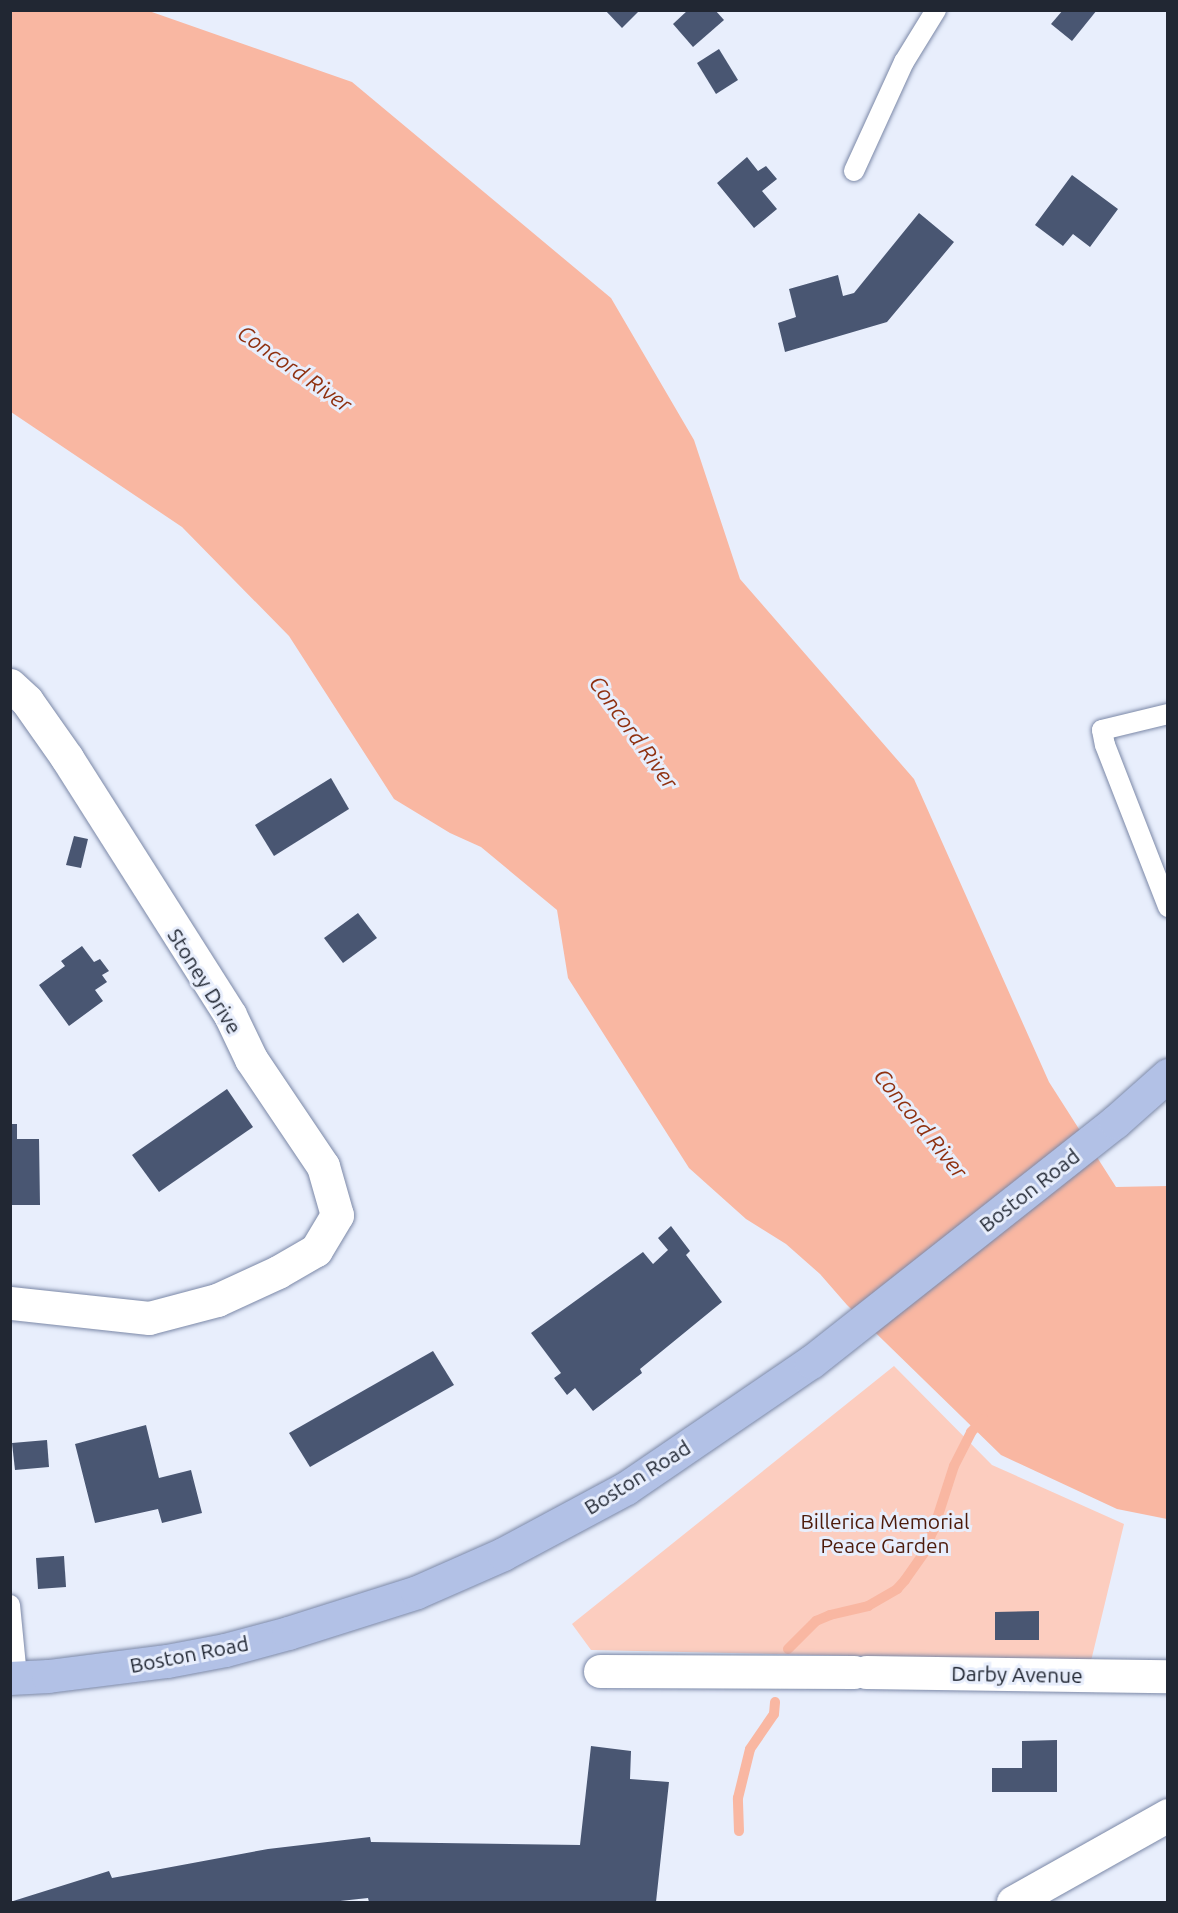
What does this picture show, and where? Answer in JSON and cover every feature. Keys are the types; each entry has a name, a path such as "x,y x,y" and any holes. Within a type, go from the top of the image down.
{"main road":[{"name":"Boston Road","path":"14,1678 166,1661 225,1650 288,1633 417,1592 502,1554 626,1488 811,1362 1115,1122 1167,1075"}],"street":[{"name":"Stoney Drive","path":"10,685 27,701 67,758 230,1016 251,1059 323,1166 337,1215 316,1250 278,1272 217,1300 149,1318 10,1303"},
{"name":"Darby Avenue","path":"600,1671 1167,1676"},
{"path":"1013,1902 1167,1815"}],"lane":[{"path":"854,171 904,62 936,10"},
{"path":"1167,714 1102,730 1105,745 1167,907"},
{"path":"10,1605 14,1678"}],"green space":[{"name":"Billerica Memorial Peace Garden","path":"894,1366 992,1465 1124,1524 1091,1661 591,1650 572,1624"}],"water":[{"name":"Concord River","path":"10,11 149,11 352,82 611,298 694,440 740,579 914,779 1049,1082 1116,1187 1167,1186 1167,1519 1117,1509 1001,1455 847,1305 820,1274 786,1244 746,1219 689,1168 568,978 557,910 481,847 450,833 394,799 289,636 182,527 11,412"}],"building":[{"path":"605,10 640,10 622,28"},
{"path":"688,10 715,10 724,20 693,47 673,24"},
{"path":"1063,10 1097,10 1072,41 1051,24"},
{"path":"719,49 738,80 716,94 697,63"},
{"path":"747,157 758,171 766,166 777,179 762,191 777,209 754,228 717,183"},
{"path":"1072,175 1118,209 1090,247 1073,234 1063,246 1035,225"},
{"path":"919,213 954,242 887,322 785,352 778,323 796,317 789,289 838,275 843,296 854,293"},
{"path":"331,778 349,809 274,856 255,825"},
{"path":"74,836 88,839 81,868 66,865"},
{"path":"358,913 377,938 343,963 324,938"},
{"path":"82,946 94,962 100,959 109,971 102,975 107,982 95,990 103,1001 69,1026 39,985 65,966 61,961"},
{"path":"227,1089 253,1127 159,1192 132,1155"},
{"path":"10,1124 17,1124 17,1139 39,1139 40,1205 10,1205"},
{"path":"671,1226 690,1251 686,1255 722,1302 640,1369 642,1373 593,1411 575,1388 567,1395 554,1378 561,1373 531,1333 643,1252 653,1264 668,1250 658,1238"},
{"path":"433,1351 454,1385 310,1467 289,1433"},
{"path":"146,1425 159,1478 191,1470 202,1513 162,1523 158,1509 95,1523 75,1444"},
{"path":"47,1440 49,1467 15,1470 12,1443"},
{"path":"64,1556 66,1587 38,1589 36,1558"},
{"path":"1039,1611 1039,1640 995,1640 995,1612"},
{"path":"1057,1740 1057,1792 992,1792 992,1768 1022,1768 1022,1741"},
{"path":"591,1746 631,1751 630,1779 669,1782 656,1902 369,1902 368,1898 331,1902 10,1902 109,1871 112,1878 268,1849 370,1837 371,1842 580,1845"}],"waterway":[{"path":"788,1649 816,1621 830,1615 868,1606 897,1589 905,1580 923,1554 933,1531 954,1466 971,1432 984,1419"},
{"path":"739,1831 738,1798 750,1749 774,1714 775,1702"}]}
